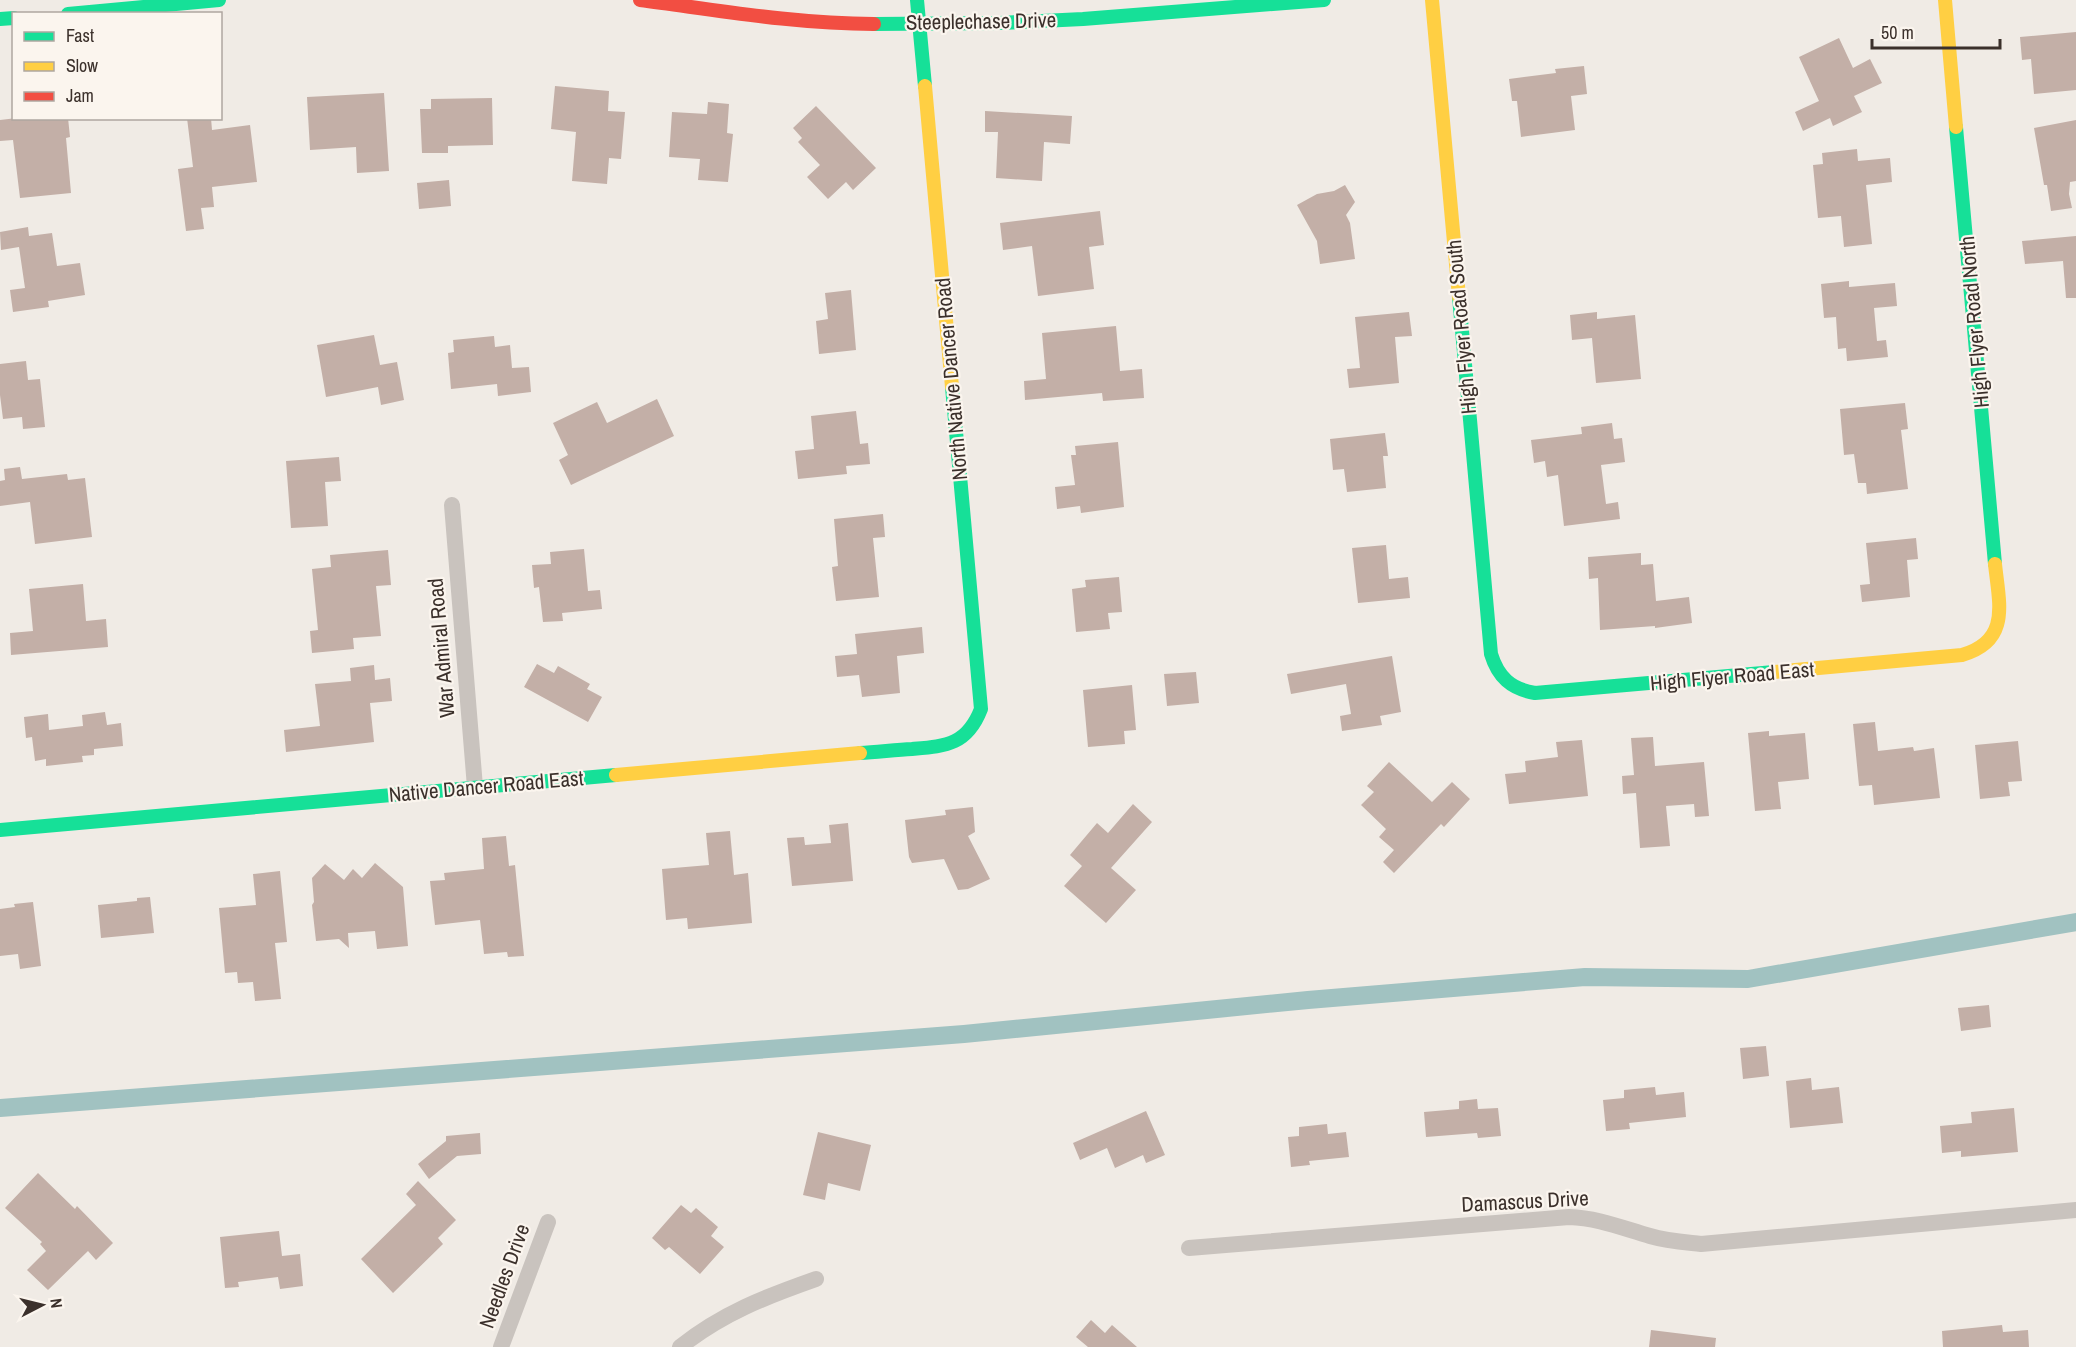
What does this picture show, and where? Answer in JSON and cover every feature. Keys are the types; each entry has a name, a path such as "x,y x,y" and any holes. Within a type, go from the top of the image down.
{"street":[{"path":"90,12 219,0"},
{"name":"Steeplechase Drive","path":"640,0 771,17 850,24 1000,23 1083,19 1324,0"},
{"name":"North Native Dancer Road","path":"917,0 981,710 977,722 969,733"},
{"name":"High Flyer Road South","path":"1432,0 1491,654"},
{"name":"High Flyer Road North","path":"1945,0 2000,619 1989,642"},
{"name":"War Admiral Road","path":"452,505 475,787"},
{"name":"High Flyer Road East","path":"1491,654 1497,672 1510,687 1522,692 1535,693 1962,655 1974,652 1989,642"},
{"name":"Native Dancer Road East","path":"0,830 942,746 955,743 969,733"},
{"name":"Damascus Drive","path":"1189,1248 1569,1217 1601,1220 1675,1242 1701,1244 2076,1210"},
{"name":"Needles Drive","path":"501,1347 548,1222"},
{"path":"680,1347 696,1334 732,1312 757,1300 816,1279"}],"building":[{"path":"2076,32 2076,90 2034,94 2031,59 2022,60 2020,37"},
{"path":"1839,38 1853,68 1870,59 1882,83 1854,96 1862,112 1833,126 1830,118 1803,131 1795,112 1819,101 1799,57"},
{"path":"1584,66 1587,94 1571,96 1575,130 1521,137 1517,101 1512,101 1509,79 1556,73 1555,69"},
{"path":"555,86 609,91 608,111 625,112 621,159 609,158 607,184 572,181 576,132 551,129"},
{"path":"384,93 389,171 357,173 356,147 310,150 307,97"},
{"path":"492,98 493,145 448,146 448,153 422,153 420,109 431,109 431,99"},
{"path":"708,102 729,104 727,133 733,134 728,182 698,180 700,159 669,157 672,112 707,114"},
{"path":"816,106 876,168 853,190 846,182 828,199 807,177 820,165 798,142 802,138 793,128"},
{"path":"985,111 1072,116 1070,144 1044,142 1042,181 996,178 998,132 985,132"},
{"path":"0,120 68,120 70,137 66,138 71,193 20,198 13,140 0,141"},
{"path":"187,120 211,120 212,130 250,125 257,182 212,187 214,207 201,208 204,229 186,231 178,169 193,167"},
{"path":"2076,120 2076,181 2070,182 2069,194 2072,208 2051,211 2034,128"},
{"path":"1857,149 1858,161 1890,158 1892,182 1866,185 1872,244 1844,247 1841,216 1818,218 1813,165 1823,164 1822,153"},
{"path":"449,180 451,206 419,209 417,183"},
{"path":"1345,185 1355,202 1346,215 1350,223 1355,259 1320,264 1317,241 1297,205 1317,194 1334,191"},
{"path":"1100,211 1104,245 1089,247 1094,289 1038,296 1032,246 1003,250 1000,223"},
{"path":"28,227 29,236 52,233 57,266 80,263 85,295 48,301 49,307 13,312 10,290 25,288 19,247 1,250 0,232"},
{"path":"2076,236 2076,298 2066,298 2063,261 2025,264 2022,241"},
{"path":"1849,281 1849,287 1895,283 1897,306 1874,308 1877,341 1886,340 1888,357 1847,361 1846,348 1838,349 1836,317 1824,318 1821,284"},
{"path":"851,290 856,350 819,354 816,321 828,319 825,293"},
{"path":"1409,312 1412,336 1395,337 1399,383 1349,388 1347,369 1360,368 1355,317"},
{"path":"1597,312 1597,319 1635,315 1641,379 1596,383 1592,338 1572,340 1570,315"},
{"path":"1116,326 1120,371 1142,369 1144,398 1103,401 1102,393 1025,400 1024,381 1046,379 1042,333"},
{"path":"374,335 380,365 397,362 404,400 381,405 378,387 326,397 317,345"},
{"path":"494,336 495,347 510,345 512,368 529,367 531,392 498,396 497,384 451,389 448,353 454,352 453,340"},
{"path":"26,361 28,380 40,379 45,427 23,429 22,417 3,419 0,364"},
{"path":"657,399 674,436 571,485 559,460 568,455 553,423 597,402 607,423"},
{"path":"1905,403 1908,429 1901,430 1908,489 1867,494 1866,483 1858,483 1854,454 1844,455 1840,409"},
{"path":"856,411 860,444 868,443 870,464 846,466 847,474 798,479 795,451 814,449 811,416"},
{"path":"1612,423 1614,439 1622,438 1625,462 1601,465 1606,504 1618,502 1620,519 1564,526 1558,475 1547,477 1545,461 1534,463 1531,440 1582,434 1581,427"},
{"path":"1385,433 1388,456 1383,456 1386,488 1347,492 1344,469 1333,470 1330,439"},
{"path":"1118,442 1124,507 1081,513 1080,506 1057,509 1055,487 1075,485 1071,455 1076,455 1075,446"},
{"path":"339,457 341,481 325,482 328,526 291,528 286,461"},
{"path":"20,467 22,479 67,474 68,480 85,478 92,537 35,544 30,502 0,506 0,481 5,480 4,469"},
{"path":"883,514 885,537 873,538 879,597 836,601 832,567 838,566 834,519"},
{"path":"1916,538 1918,559 1907,560 1910,597 1862,602 1860,585 1870,584 1866,543"},
{"path":"1386,545 1389,579 1408,577 1410,598 1358,603 1352,548"},
{"path":"584,549 588,591 600,590 602,609 562,613 563,621 543,622 539,587 534,588 532,565 551,564 550,552"},
{"path":"388,550 391,585 376,586 381,636 353,638 354,649 312,653 310,631 318,630 312,569 331,567 330,555"},
{"path":"1641,553 1641,565 1653,564 1656,601 1689,597 1692,623 1655,628 1655,626 1600,630 1598,578 1589,579 1588,557"},
{"path":"1119,577 1122,612 1108,613 1110,629 1076,632 1072,589 1086,587 1085,580"},
{"path":"83,584 86,621 106,619 108,647 11,655 10,633 33,631 29,589"},
{"path":"922,627 924,653 897,656 900,693 862,697 859,675 837,677 835,656 857,654 855,634"},
{"path":"1392,656 1401,712 1380,716 1382,725 1342,731 1340,716 1351,714 1346,684 1291,694 1287,674"},
{"path":"537,664 554,673 558,666 590,684 587,689 602,697 588,722 524,687"},
{"path":"374,665 375,680 390,678 392,701 370,703 374,742 286,752 284,730 320,726 315,684 351,681 350,668"},
{"path":"1196,672 1199,703 1167,706 1164,674"},
{"path":"1132,685 1136,730 1124,731 1125,744 1088,747 1083,690"},
{"path":"105,712 107,725 121,723 123,746 94,749 94,755 82,756 83,762 46,766 46,759 35,761 32,737 26,738 24,717 48,714 49,730 83,726 82,715"},
{"path":"1875,722 1878,751 1913,747 1914,751 1934,748 1940,798 1874,805 1872,785 1859,786 1853,724"},
{"path":"1769,731 1769,736 1805,733 1809,779 1778,782 1781,809 1755,811 1748,733"},
{"path":"1653,737 1655,766 1704,762 1709,816 1695,817 1694,804 1666,806 1670,846 1640,848 1636,793 1623,794 1622,776 1634,775 1631,738"},
{"path":"1582,740 1588,796 1509,804 1505,774 1526,772 1525,761 1558,757 1556,742"},
{"path":"2018,741 2022,781 2008,782 2010,796 1980,799 1975,745"},
{"path":"1389,762 1432,802 1452,782 1470,799 1444,827 1441,824 1394,873 1383,862 1394,850 1379,837 1386,829 1361,805 1374,792 1367,786"},
{"path":"1133,804 1152,822 1111,868 1136,890 1106,923 1064,886 1082,866 1070,855 1097,823 1108,833"},
{"path":"973,807 975,832 968,836 990,879 968,889 958,890 944,859 912,863 909,857 905,820 946,815 945,810"},
{"path":"848,823 853,881 792,886 787,838 804,837 805,845 831,843 829,825"},
{"path":"730,831 734,875 748,873 752,923 688,929 687,918 666,920 662,869 709,865 706,833"},
{"path":"506,836 509,866 515,865 524,956 508,957 507,952 484,954 480,920 435,925 430,881 445,880 444,873 484,869 482,838"},
{"path":"375,863 403,887 408,946 377,949 375,931 348,933 349,948 339,939 316,941 312,878 325,864 344,880 353,869 362,878"},
{"path":"280,871 287,942 275,943 281,999 255,1001 253,982 238,983 237,972 225,973 219,908 256,905 253,874"},
{"path":"150,897 154,933 101,938 98,905 137,901 137,898"},
{"path":"33,902 41,966 20,969 18,954 0,956 0,909 15,907 14,904"},
{"path":"1989,1005 1991,1027 1961,1031 1958,1008"},
{"path":"1766,1046 1769,1076 1743,1079 1740,1048"},
{"path":"1811,1078 1812,1090 1839,1087 1843,1123 1790,1128 1786,1081"},
{"path":"1655,1087 1656,1095 1684,1092 1686,1117 1629,1123 1630,1129 1606,1131 1603,1100 1624,1098 1624,1090"},
{"path":"1477,1099 1478,1109 1498,1108 1501,1136 1478,1138 1477,1133 1426,1137 1424,1112 1459,1109 1459,1101"},
{"path":"2014,1108 2018,1152 1961,1157 1961,1151 1942,1153 1940,1126 1972,1123 1971,1112"},
{"path":"1146,1111 1165,1155 1146,1163 1143,1155 1115,1168 1107,1148 1080,1160 1073,1143"},
{"path":"1327,1124 1328,1134 1346,1132 1349,1157 1309,1161 1310,1165 1291,1167 1288,1137 1299,1136 1299,1127"},
{"path":"818,1132 871,1145 860,1191 828,1183 825,1200 803,1195"},
{"path":"480,1133 481,1154 457,1156 429,1179 418,1164 446,1141 446,1136"},
{"path":"38,1173 75,1209 77,1206 113,1243 96,1260 88,1251 48,1290 27,1270 46,1251 40,1244 42,1242 5,1208"},
{"path":"418,1181 456,1220 438,1238 443,1244 393,1293 361,1259 416,1205 406,1194"},
{"path":"681,1205 691,1213 696,1208 718,1227 711,1236 724,1247 700,1274 669,1247 665,1250 652,1238"},
{"path":"279,1231 282,1256 300,1254 303,1286 280,1289 278,1277 238,1282 239,1287 225,1288 220,1237"},
{"path":"1091,1320 1105,1333 1112,1325 1137,1347 1088,1347 1076,1337"},
{"path":"2002,1325 2003,1332 2028,1330 2029,1347 1943,1347 1942,1331"},
{"path":"1651,1330 1716,1338 1715,1347 1649,1347"}],"waterway":[{"path":"0,1108 964,1034 1308,1000 1585,977 1748,979 2076,922"}],"traffic: fast":[{"path":"90,12 219,0"},
{"path":"917,0 925,86"},
{"path":"874,24 1000,23 1083,19 1324,0"},
{"path":"0,19 12,18"},
{"path":"1956,127 1995,564"},
{"path":"1459,297 1491,654 1497,669 1507,681 1535,693 1774,672"},
{"path":"860,753 945,745 962,737 969,730 981,709 952,387"},
{"path":"0,830 616,775"}],"traffic: slow":[{"path":"1432,0 1459,297"},
{"path":"1945,0 1956,127"},
{"path":"925,86 952,387"},
{"path":"1774,672 1962,655 1978,649 1995,630 1998,619 1995,564"},
{"path":"616,775 860,753"}],"traffic: jam":[{"path":"640,0 786,19 874,24"}]}
